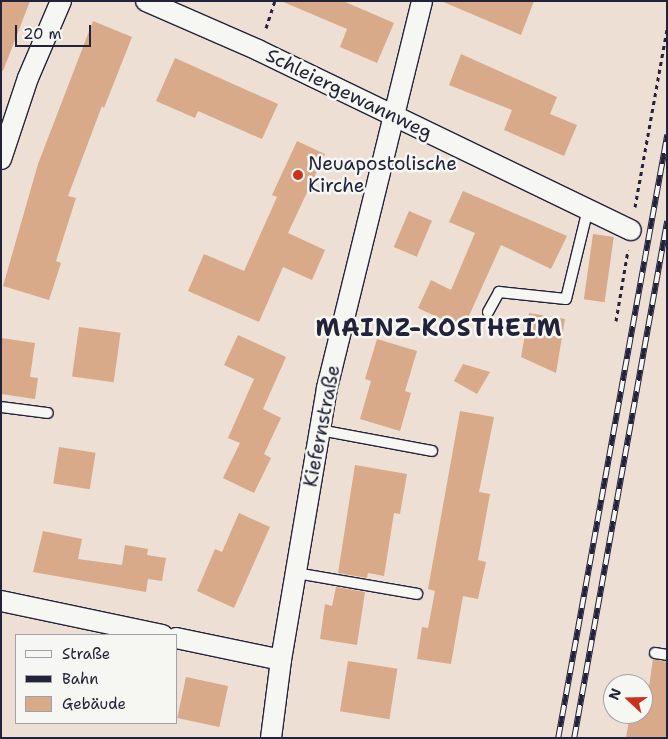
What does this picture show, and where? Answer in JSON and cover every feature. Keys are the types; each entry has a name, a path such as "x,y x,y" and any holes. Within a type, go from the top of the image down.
{"street":[{"path":"1,158 28,78 61,1"},
{"name":"Schleiergewannweg","path":"146,1 258,50 631,230"},
{"name":"Kiefernstraße","path":"271,738 281,660 327,388 392,115 422,1"},
{"path":"1,602 157,634"},
{"path":"178,638 281,660"}],"lane":[{"path":"488,312 499,292 566,299 588,209"},
{"path":"1,407 48,413"},
{"path":"320,430 432,451"},
{"path":"296,573 417,594"},
{"path":"655,653 667,655"}],"path":[{"path":"258,50 275,1"},
{"path":"616,321 667,29"}],"building":[{"path":"1,1 30,1 3,71 1,70"},
{"path":"281,1 343,1 394,23 377,63 340,47 347,29"},
{"path":"441,1 534,1 521,35"},
{"path":"93,21 132,37 104,108 102,106 68,196 76,198 56,261 61,263 49,300 3,286 38,164"},
{"path":"461,54 557,97 550,114 577,125 564,156 504,130 512,110 449,85"},
{"path":"175,58 278,104 262,139 198,111 195,118 156,101"},
{"path":"297,141 325,154 288,233 325,250 312,280 283,267 259,322 188,291 204,254 244,271 277,197 272,195"},
{"path":"463,191 567,236 551,269 501,245 463,329 418,308 431,280 451,290 475,233 449,222"},
{"path":"409,211 432,221 417,257 394,247"},
{"path":"593,234 614,237 605,302 584,299"},
{"path":"529,313 565,319 556,373 521,357"},
{"path":"79,327 121,333 114,382 72,377"},
{"path":"238,335 286,357 263,409 281,418 264,454 271,458 254,493 223,478 240,443 228,438 254,379 224,365"},
{"path":"1,338 35,343 30,377 38,378 35,399 1,394"},
{"path":"377,339 417,351 405,391 411,393 400,431 360,419 371,381 365,379"},
{"path":"463,364 490,372 477,394 454,381"},
{"path":"460,411 494,417 479,492 490,494 478,560 486,562 478,599 463,596 451,664 417,659 422,627 428,628 435,591 428,589"},
{"path":"59,447 96,453 90,489 53,484"},
{"path":"355,465 407,474 400,514 394,513 384,576 368,573 367,578 338,573"},
{"path":"239,513 270,527 234,608 197,591 215,549 222,552"},
{"path":"43,531 82,539 78,559 122,565 125,545 148,549 147,555 166,558 162,581 148,579 146,592 33,572"},
{"path":"336,587 365,592 357,645 320,639 325,604 332,606"},
{"path":"653,659 667,662 667,738 626,738 628,724 653,724 653,674 651,674"},
{"path":"348,661 397,669 389,719 340,711"},
{"path":"186,677 228,686 219,727 178,718"}],"railway":[{"path":"558,738 667,135"},
{"path":"574,738 667,221"}],"place":[{"name":"Neuapostolische Kirche","path":"298,175"}],"district":[{"name":"MAINZ-KOSTHEIM","path":"439,329"}]}
